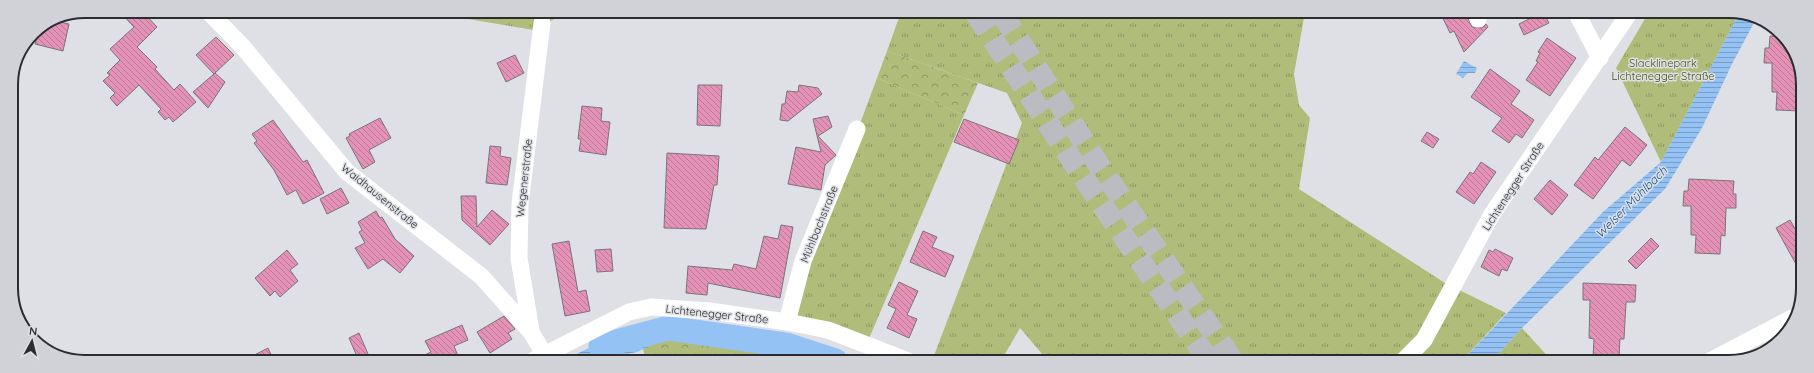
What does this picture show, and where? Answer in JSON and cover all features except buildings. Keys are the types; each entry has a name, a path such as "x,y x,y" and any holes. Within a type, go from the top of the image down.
{"street":[{"name":"Waidhausenstraße","path":"215,18 243,47 347,172 481,276 531,332 537,355"},
{"path":"1579,18 1600,58"},
{"name":"Lichtenegger Straße","path":"1409,355 1424,340 1492,214 1626,18"},
{"name":"Wegenerstraße","path":"531,332 519,258 520,212 542,23"},
{"name":"Mühlbachstraße","path":"787,322 803,261 857,129"},
{"name":"Lichtenegger Straße","path":"542,355 629,312 651,307 710,311 787,322 828,330 893,355"},
{"path":"1721,355 1787,321"}],"green space":[{"path":"462,18 556,18 534,30"},
{"path":"899,18 1304,18 1294,74 1299,105 1310,118 1299,189 1445,283 1506,313 1467,355 1043,355 1020,328 1004,355 934,355 1022,123 1007,93 887,51"},
{"name":"Slacklinepark Lichtenegger Straße","path":"1645,18 1736,19 1661,162 1616,68"},
{"path":"887,51 978,83 964,115 877,78"},
{"path":"877,78 964,115 868,341 788,317"},
{"path":"1522,328 1547,355 1497,355"},
{"path":"667,338 784,351 797,355 644,355 643,349"}],"water":[{"path":"1736,19 1754,23 1732,64 1702,128 1665,189 1522,328 1497,355 1468,355 1603,212 1661,162"},
{"path":"1464,61 1477,68 1475,73 1468,73 1463,78 1456,74"},
{"path":"668,328 786,345 817,355 797,355 784,351 667,338 637,352 622,355 574,355 593,346"}],"waterway":[{"name":"Welser Mühlbach","path":"601,346 668,328 786,345 817,355"}],"tunnel":[{"path":"979,18 1081,174 1205,355"},
{"path":"1005,18 1100,167 1229,355"}]}
